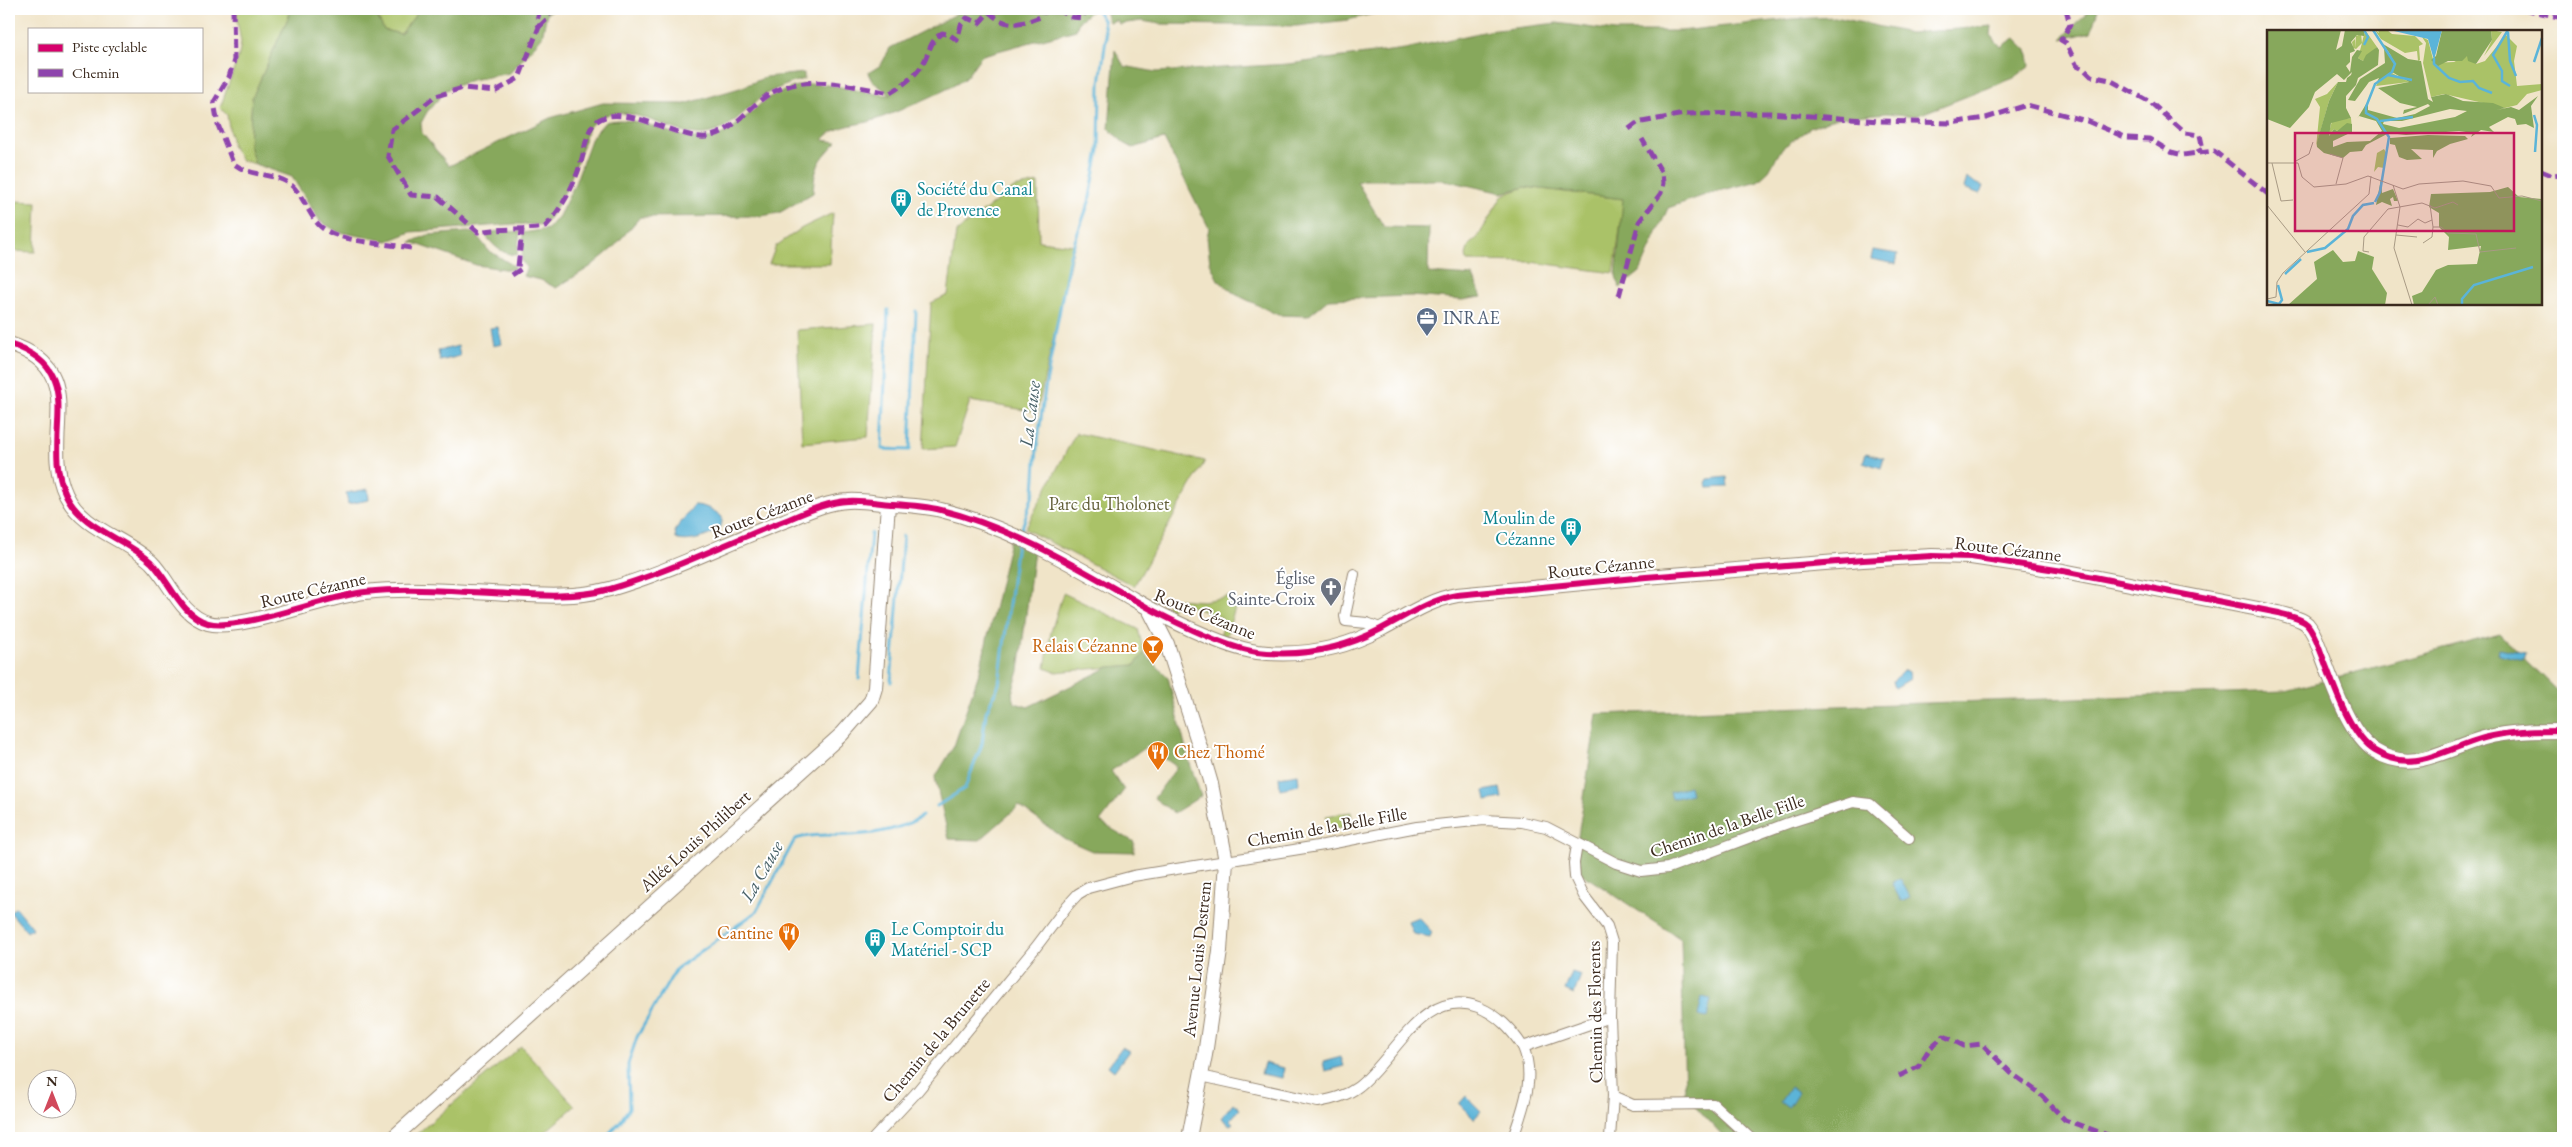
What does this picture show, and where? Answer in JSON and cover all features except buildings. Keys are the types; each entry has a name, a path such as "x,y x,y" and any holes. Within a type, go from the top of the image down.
{"street":[{"name":"Route Cézanne","path":"9,344 29,352 41,360 57,382 59,397 56,460 65,494 74,509 87,522 137,551 153,564 188,611 210,624 237,623 337,596 364,592 405,590 561,596 585,594 620,586 831,504 852,501 942,510 1016,536 1035,544 1149,609 1231,645 1259,652 1335,648 1382,629 1438,599 1458,595 1646,577 1863,560 1971,556 2063,571 2279,613 2298,619 2307,624 2315,637 2348,718 2373,750 2391,759 2410,762 2428,759 2483,738 2514,732 2563,731"},
{"name":"Allée Louis Philibert","path":"393,1138 842,734 871,701 875,688 888,504"},
{"path":"1354,574 1345,616 1346,621 1367,623 1382,629"},
{"name":"Avenue Louis Destrem","path":"1149,609 1167,644 1204,760 1213,791 1226,861 1224,917 1205,1055 1190,1138"},
{"name":"Chemin de la Belle Fille","path":"1226,861 1417,827 1484,820 1534,824 1554,831 1576,845 1616,863 1640,871 1654,871 1797,820 1860,802 1870,804 1909,838"},
{"name":"Chemin des Florents","path":"1576,845 1574,863 1576,877 1584,896 1610,933 1610,1017 1613,1096 1633,1105 1713,1104 1750,1138"},
{"name":"Chemin de la Brunette","path":"874,1138 915,1094 1078,894 1088,888 1133,876 1226,861"},
{"path":"1201,1076 1310,1101 1337,1098 1358,1088 1424,1016 1433,1010 1454,1003 1473,1006 1488,1012 1513,1032 1527,1057 1529,1081 1526,1098 1513,1138"},
{"path":"1523,1047 1610,1017"},
{"path":"1610,1138 1613,1096"}],"green space":[{"path":"235,9 292,9 252,98 249,145 255,164 241,160 232,145 227,115 220,108 239,55 241,42"},
{"path":"292,9 376,9 375,12 384,30 401,34 420,9 555,9 547,13 542,37 510,73 471,80 446,90 427,112 421,123 422,133 449,166 550,118 603,103 685,104 740,88 766,77 804,73 804,79 768,93 731,123 715,132 705,134 678,130 633,115 619,113 605,115 588,129 577,163 565,191 556,209 544,225 514,224 411,232 388,241 338,232 320,221 292,177 255,164 249,145 252,98"},
{"path":"376,9 420,9 401,34 384,30 375,12"},
{"path":"966,9 1094,9 1079,21 1076,30 983,55 964,79 957,84 888,115 868,122 843,127 832,132 823,140 837,142 822,159 816,170 813,193 779,213 761,216 640,217 613,248 590,267 556,288 541,280 523,276 527,267 522,262 523,233 548,229 559,216 574,186 592,137 605,122 632,121 683,136 709,138 718,136 734,127 772,96 804,84 829,85 891,95 872,81 868,73 881,65 890,48"},
{"path":"1104,9 1393,9 1348,20 1297,26 1160,24 1142,21 1119,24 1117,20 1109,22"},
{"path":"2090,9 2098,9 2091,32 2062,39"},
{"path":"1835,17 1910,33 1992,26 1991,35 2001,47 2015,38 2027,50 2030,66 2014,78 1916,116 1886,113 1835,118 1810,128 1782,148 1769,171 1758,181 1711,193 1668,208 1640,272 1620,288 1616,276 1623,199 1525,187 1502,193 1444,180 1363,180 1357,182 1384,227 1429,228 1428,273 1473,276 1482,297 1462,300 1411,296 1329,299 1308,316 1278,315 1235,294 1218,280 1210,263 1207,237 1209,228 1164,139 1133,148 1124,143 1109,129 1115,50 1124,66 1156,72 1288,64 1405,49 1488,31 1557,23 1615,31 1680,31 1791,19"},
{"path":"1038,183 1039,241 1074,245 1037,412 970,401 955,447 923,449 931,303 948,295 956,232 1014,188"},
{"path":"1525,187 1624,199 1614,273 1531,262 1467,261 1466,255 1469,245 1478,237 1503,195"},
{"path":"13,201 37,202 35,252 10,251"},
{"path":"833,213 830,264 769,264 776,246 802,228"},
{"path":"491,232 520,232 517,255 500,250 487,237"},
{"path":"475,233 488,250 514,266 514,269 476,265 411,242 428,235"},
{"path":"876,324 868,437 802,443 797,330"},
{"name":"Parc du Tholonet","path":"1076,433 1205,461 1134,586 1025,529"},
{"path":"1010,540 1034,550 1019,671 1012,693 1015,703 1028,707 1109,667 1135,665 1144,653 1168,677 1188,758 1201,796 1174,813 1154,798 1177,767 1147,746 1111,771 1124,790 1100,822 1134,842 1134,852 1092,851 1065,839 1019,806 980,840 949,839 935,778 954,746 980,670"},
{"path":"1063,593 1138,629 1144,653 1135,665 1055,672 1045,668 1051,632"},
{"path":"1233,596 1235,608 1226,637 1220,635 1225,624 1221,617 1175,601 1170,612 1165,609 1169,602 1175,599 1203,601"},
{"path":"2500,634 2563,696 2563,1138 1725,1138 1685,1095 1681,939 1573,868 1597,714 2285,691"},
{"path":"1351,812 1353,825 1329,829 1326,816"},
{"path":"521,1046 575,1106 538,1138 412,1138"}],"water":[{"path":"1967,178 1983,186 1980,194 1964,188"},
{"path":"1873,250 1898,254 1896,264 1871,259"},
{"path":"498,327 502,344 493,346 490,328"},
{"path":"458,346 460,356 440,361 438,351"},
{"path":"1866,453 1884,458 1881,468 1863,462"},
{"path":"1727,477 1728,487 1708,488 1706,483 1708,479"},
{"path":"368,489 369,500 348,504 346,493"},
{"path":"694,505 709,508 719,514 722,517 721,527 710,535 698,539 686,541 676,539 675,530"},
{"path":"2499,648 2526,653 2524,660 2498,654"},
{"path":"1904,670 1909,672 1910,679 1895,688 1893,681"},
{"path":"1298,774 1299,785 1280,789 1279,777"},
{"path":"1689,786 1691,794 1672,799 1670,792"},
{"path":"1500,788 1502,798 1486,801 1484,791"},
{"path":"1900,878 1910,897 1901,901 1893,886 1894,881"},
{"path":"16,907 33,928 27,932 10,912"},
{"path":"1418,917 1432,932 1430,937 1413,934 1408,921"},
{"path":"1572,972 1581,975 1574,994 1565,990"},
{"path":"1702,997 1711,999 1707,1018 1698,1016"},
{"path":"1122,1047 1129,1051 1114,1071 1108,1066"},
{"path":"1341,1057 1344,1066 1325,1071 1323,1062"},
{"path":"1264,1063 1284,1068 1282,1078 1261,1074"},
{"path":"1790,1087 1798,1092 1788,1108 1780,1102"},
{"path":"1466,1096 1481,1111 1474,1119 1459,1104"},
{"path":"1233,1103 1240,1109 1230,1120 1233,1123 1230,1125 1221,1118"}],"waterway":[{"name":"La Cause","path":"1020,534 1034,491 1037,447 1045,389 1070,255 1089,202 1099,150 1100,83 1106,38 1103,20 1096,9"},
{"path":"888,310 882,449 910,450 916,311"},
{"path":"859,679 871,533"},
{"path":"891,682 903,536"},
{"name":"La Cause","path":"937,806 965,788 982,744 986,712 999,684 1017,542"},
{"name":"La Cause","path":"605,1138 620,1122 629,1108 628,1064 637,1037 676,969 756,912 795,839 816,835 869,834 906,825 922,816"}],"marked path":[{"path":"233,9 234,60 229,77 214,102 218,125 233,163 254,173 283,180 290,184 315,220 327,231 349,239 411,248"},
{"path":"540,9 537,21 539,27 519,78 496,91 463,88 436,96 392,130 388,156 411,195 438,197 478,232 545,227 561,206 570,190 593,125 603,118 616,115 631,117 694,136 706,137 733,125 763,98 785,87 815,82 890,93 907,82 921,67 934,40 942,33 950,35 957,40 961,25 967,18 979,23 989,12 1002,21 1021,23 1043,16 1044,9"},
{"path":"539,27 547,19 552,9"},
{"path":"1057,9 1072,17 1082,18 1086,9"},
{"path":"2066,9 2070,25 2061,40 2066,43 2077,66 2084,69 2091,76 2110,80 2150,102 2185,133 2200,135 2203,149 2197,152"},
{"path":"2524,9 2563,18"},
{"path":"1629,129 1637,123 1684,114 1770,113 1879,121 1950,123 1986,118 2027,105 2087,121 2127,138 2149,139 2171,152 2183,155 2214,151 2267,193"},
{"path":"1619,296 1639,222 1661,193 1663,183 1662,173 1642,139"},
{"path":"2542,171 2551,175 2563,174"},
{"path":"512,275 521,269 518,267 522,230"},
{"path":"1899,1076 1918,1067 1930,1048 1944,1036 1964,1046 1982,1044 2011,1073 2039,1093 2065,1120 2116,1138"}],"cycle path":[{"path":"9,344 34,356 49,370 57,388 59,408 57,451 59,473 66,495 73,507 93,525 140,553 151,562 190,613 208,623 240,623 365,592 437,590 547,596 597,592 654,574 815,508 832,503 859,501 935,509 992,526 1064,560 1176,622 1211,638 1257,652 1305,652 1352,642 1427,605 1457,595 1646,577 1863,560 1932,556 1971,557 2063,571 2279,613 2301,620 2307,624 2314,635 2343,708 2357,733 2375,751 2389,758 2416,760 2443,753 2470,742 2504,734 2563,731"}],"place":[{"name":"Société du Canal de Provence","path":"901,218"},
{"name":"INRAE","path":"1427,337"},
{"name":"Moulin de Cézanne","path":"1571,547"},
{"name":"Église Sainte-Croix","path":"1331,607"},
{"name":"Relais Cézanne","path":"1153,665"},
{"name":"Chez Thomé","path":"1158,771"},
{"name":"Cantine","path":"789,952"},
{"name":"Le Comptoir du Matériel - SCP","path":"875,958"}]}
